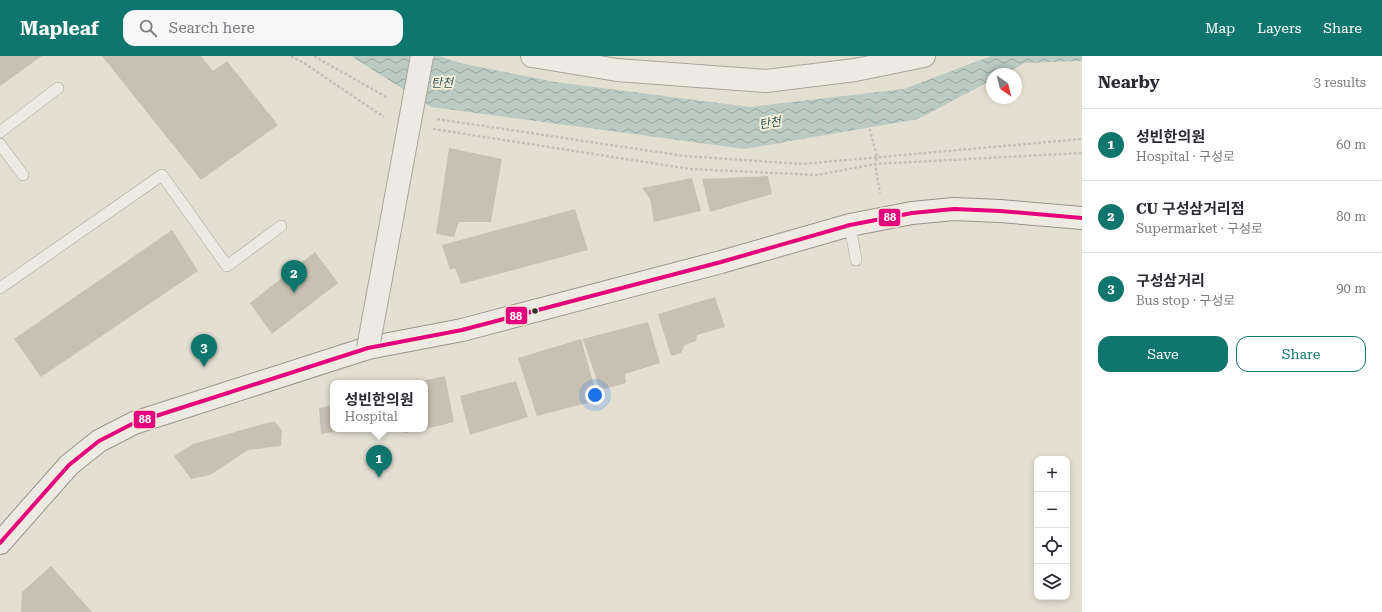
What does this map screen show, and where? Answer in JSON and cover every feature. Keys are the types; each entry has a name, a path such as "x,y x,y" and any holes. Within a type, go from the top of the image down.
{"main road":[{"path":"368,348 422,56"},
{"path":"532,56 617,70 766,80 855,70 924,56"},
{"path":"0,543 69,465 99,441 134,423 368,348 462,330 721,262 850,225 885,217 954,209 1000,211 1082,218"}],"lane":[{"path":"0,132 58,88"},
{"path":"0,144 23,174"},
{"path":"0,288 162,175 227,266 281,226"},
{"path":"850,225 856,260"}],"path":[{"path":"291,56 387,118"},
{"path":"314,56 391,100"},
{"path":"861,95 877,157 874,164 885,217"},
{"path":"433,118 684,156 802,164 1082,139"},
{"path":"432,129 690,169 817,175 874,164 1082,153"}],"water":[{"name":"탄천","path":"351,56 439,56 460,63 555,82 750,107 904,89 991,56 1082,56 1082,61 1025,63 1015,68 986,68 986,83 918,119 745,149 431,107"}],"building":[{"path":"0,56 42,56 0,86"},
{"path":"102,56 201,56 213,71 227,61 278,125 201,180"},
{"path":"449,148 502,159 491,222 459,222 454,237 436,234"},
{"path":"768,176 772,194 710,212 702,179"},
{"path":"692,178 701,211 654,222 650,199 642,188"},
{"path":"575,209 588,250 461,284 455,268 450,270 442,245"},
{"path":"172,230 198,271 41,377 14,339"},
{"path":"315,252 338,283 272,334 250,303"},
{"path":"715,297 725,327 697,335 696,341 685,345 681,353 671,356 658,314"},
{"path":"648,322 660,363 625,374 626,383 600,390 583,339"},
{"path":"581,339 598,400 537,416 518,358"},
{"path":"445,376 454,422 428,428 428,380 426,380"},
{"path":"516,381 528,417 470,435 460,396"},
{"path":"330,406 330,432 334,432 321,434 319,408"},
{"path":"274,421 282,430 281,446 248,450 210,475 191,479 174,456 193,444"},
{"path":"51,566 92,612 21,612 22,592"}],"transit line":[{"name":"88","path":"0,543 69,465 99,441 134,423 368,348 462,330 721,262 850,225 912,213 954,209 1000,211 1082,218"}],"place":[{"name":"CU 구성삼거리점","path":"294,293"},
{"name":"구성삼거리","path":"204,367"},
{"name":"성빈한의원","path":"379,478"}]}
